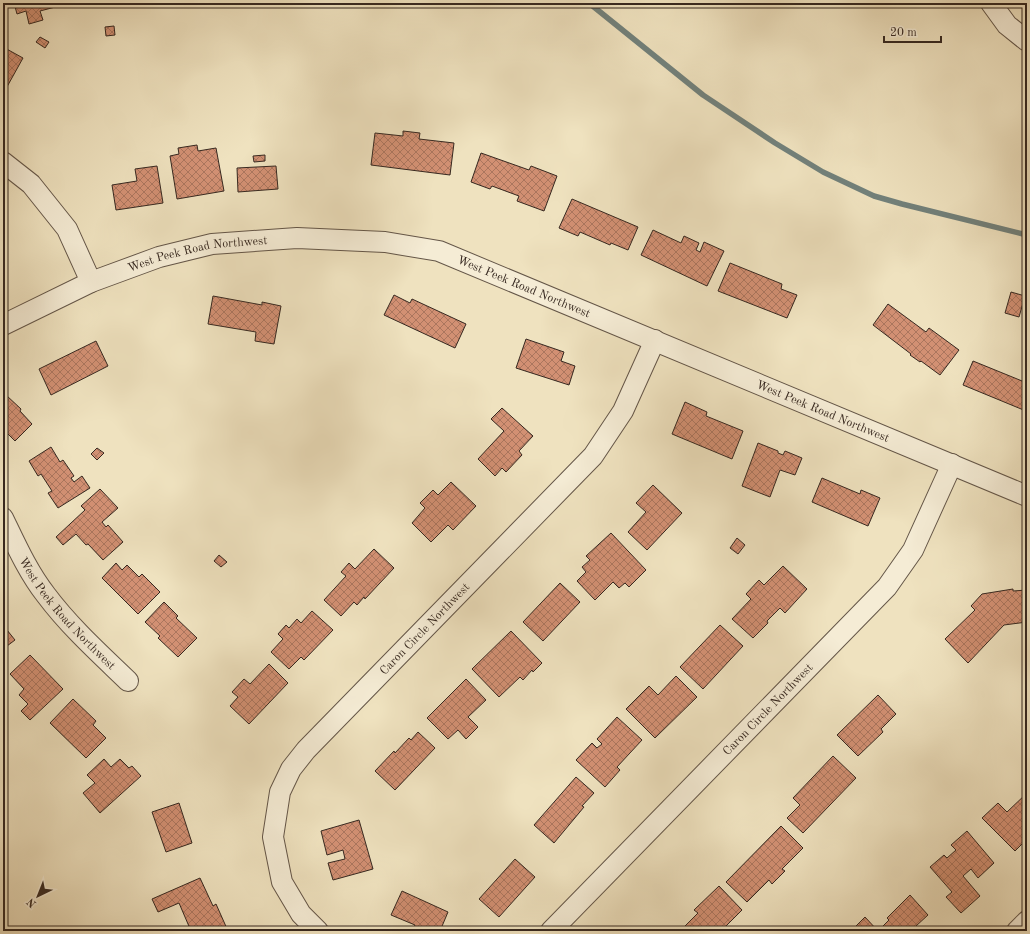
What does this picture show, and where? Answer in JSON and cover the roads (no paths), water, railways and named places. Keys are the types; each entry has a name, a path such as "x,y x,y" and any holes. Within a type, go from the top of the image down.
{"street":[{"path":"991,3 1007,25 1027,41"},
{"path":"3,162 31,184 66,229 91,282"},
{"name":"West Peek Road Northwest","path":"3,325 91,282 159,257 212,244 297,238 385,242 439,251 1027,496"},
{"name":"Caron Circle Northwest","path":"318,931 301,914 282,882 273,838 280,792 291,769 306,750 592,456 623,411 655,340"},
{"name":"Caron Circle Northwest","path":"551,931 887,587 913,550 952,464"},
{"name":"West Peek Road Northwest","path":"3,518 24,562 46,595 82,636 128,681"},
{"path":"1017,931 1027,921"}],"waterway":[{"path":"589,3 703,95 775,143 823,172 874,196 1027,235"}]}
